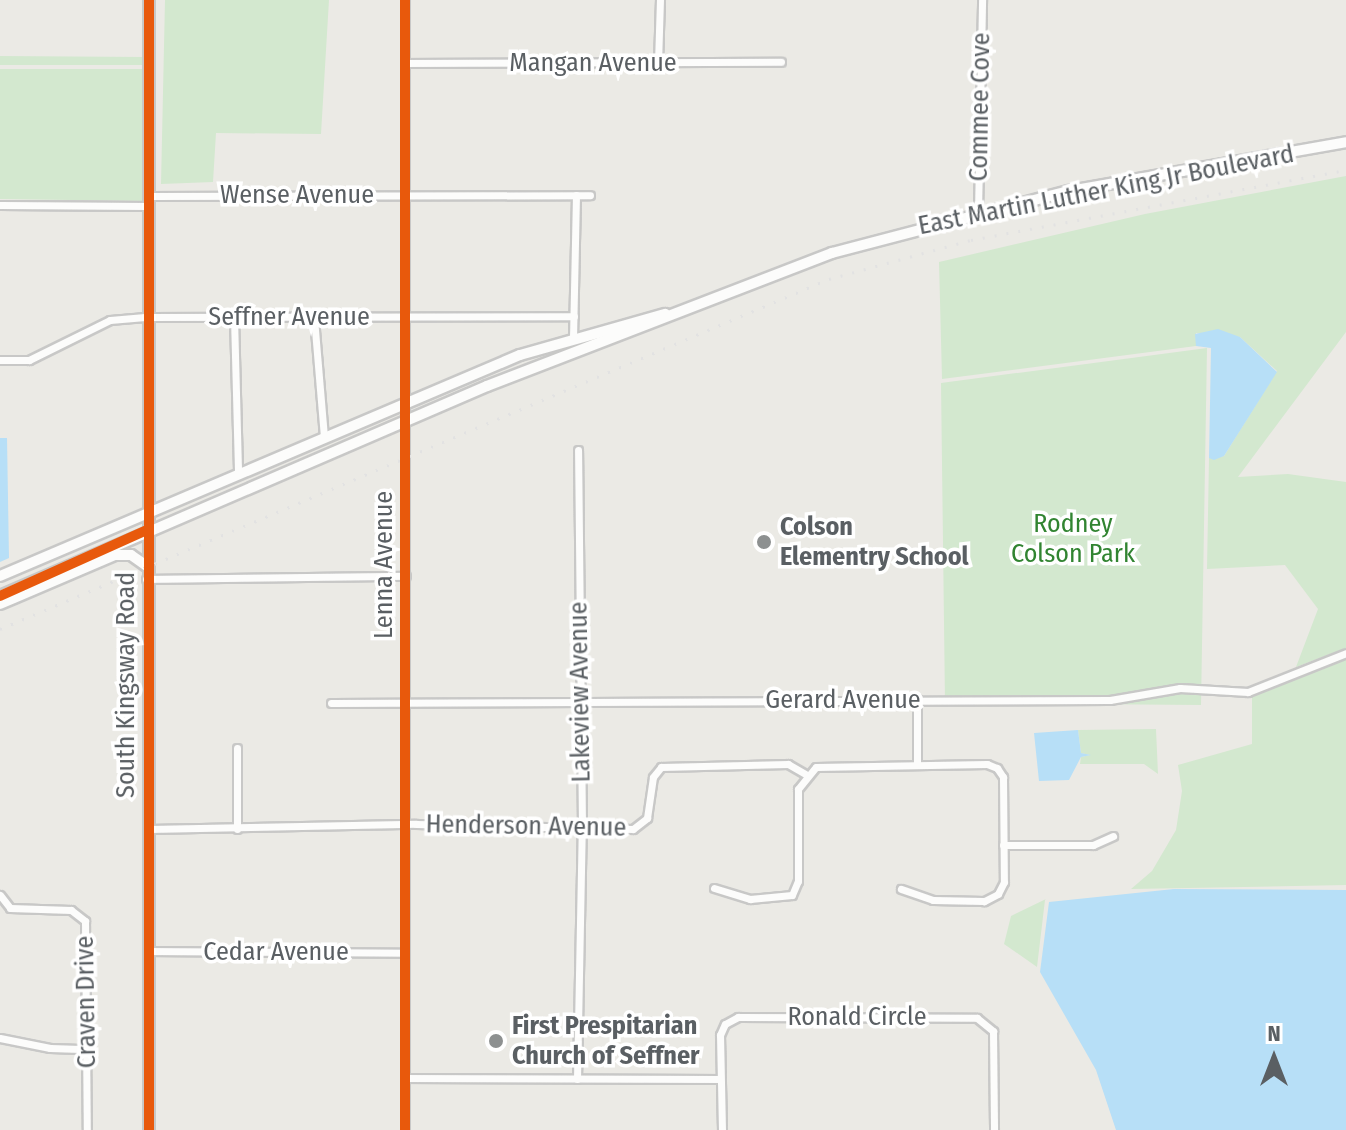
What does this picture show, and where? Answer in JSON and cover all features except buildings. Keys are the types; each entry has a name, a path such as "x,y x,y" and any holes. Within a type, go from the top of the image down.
{"main road":[{"name":"South Kingsway Road","path":"149,0 146,579 149,1130"},
{"name":"East Martin Luther King Jr Boulevard","path":"705,302 821,258 978,213 1069,191 1346,142"},
{"path":"0,576 324,438 573,338 705,302"},
{"path":"0,596 147,530 407,421 705,302"},
{"path":"0,604 115,555 131,555 147,566"}],"street":[{"name":"Lenna Avenue","path":"405,0 405,1130"},
{"path":"658,63 660,0"},
{"name":"Commee Cove","path":"978,213 982,0"},
{"name":"Mangan Avenue","path":"405,63 781,62"},
{"name":"Wense Avenue","path":"0,205 405,194 590,195"},
{"path":"573,338 576,195"},
{"name":"Seffner Avenue","path":"0,360 29,360 110,320 148,317 574,316"},
{"path":"234,317 238,475"},
{"path":"314,318 324,438"},
{"name":"Lakeview Avenue","path":"577,1079 582,826 578,450"},
{"path":"146,579 406,576"},
{"name":"Gerard Avenue","path":"331,703 405,700 1110,700 1180,688 1248,692 1346,653"},
{"path":"917,699 917,764"},
{"path":"237,748 237,829"},
{"name":"Henderson Avenue","path":"149,829 405,825 642,827 653,777 661,767 788,764 805,774"},
{"path":"714,888 750,899 792,895 798,881 798,789 805,774 826,764 997,768 1003,777 1004,882 998,894 984,901 933,900 901,889"},
{"path":"1003,845 1093,845 1113,836"},
{"name":"Craven Drive","path":"0,895 10,908 71,910 85,921 87,1130"},
{"name":"Cedar Avenue","path":"148,951 405,953"},
{"name":"Ronald Circle","path":"722,1130 720,1035 725,1024 738,1017 977,1018 993,1031 994,1130"},
{"path":"0,1038 50,1048 88,1049"},
{"path":"405,1078 719,1079"}],"green space":[{"path":"165,0 329,0 321,134 216,133 213,182 161,184"},
{"path":"0,56 145,57 145,65 0,65"},
{"path":"0,69 144,69 144,201 0,199"},
{"path":"1346,176 1346,332 1238,477 1288,474 1346,482 1346,648 1296,667 1318,609 1285,565 1207,569 1209,458 1224,456 1277,371 1240,337 1196,333 1196,346 942,379 939,262 1145,214"},
{"name":"Rodney Colson Park","path":"1207,348 1201,705 945,703 941,383"},
{"path":"1346,658 1346,885 1131,889 1152,871 1176,830 1182,791 1178,765 1252,744 1252,695"},
{"path":"1156,729 1158,774 1144,764 1080,764 1081,757 1090,755 1081,753 1078,730"},
{"path":"1046,899 1037,967 1004,944 1011,916"}],"water":[{"path":"1218,329 1240,337 1277,372 1224,456 1214,460 1209,458 1211,348 1196,346 1195,334"},
{"path":"0,438 7,438 9,558 0,562"},
{"path":"1078,730 1081,753 1091,755 1081,757 1069,780 1039,781 1034,733"},
{"path":"1174,889 1346,890 1346,1130 1116,1130 1096,1070 1040,972 1049,902"}],"railway":[{"path":"0,629 829,279 971,240 1346,170"}],"cycle path":[{"path":"149,0 149,1130"},
{"path":"405,0 405,1130"},
{"path":"0,596 147,530"}],"place":[{"name":"Colson Elementry School","path":"764,542"},
{"name":"First Prespitarian Church of Seffner","path":"496,1041"}]}
